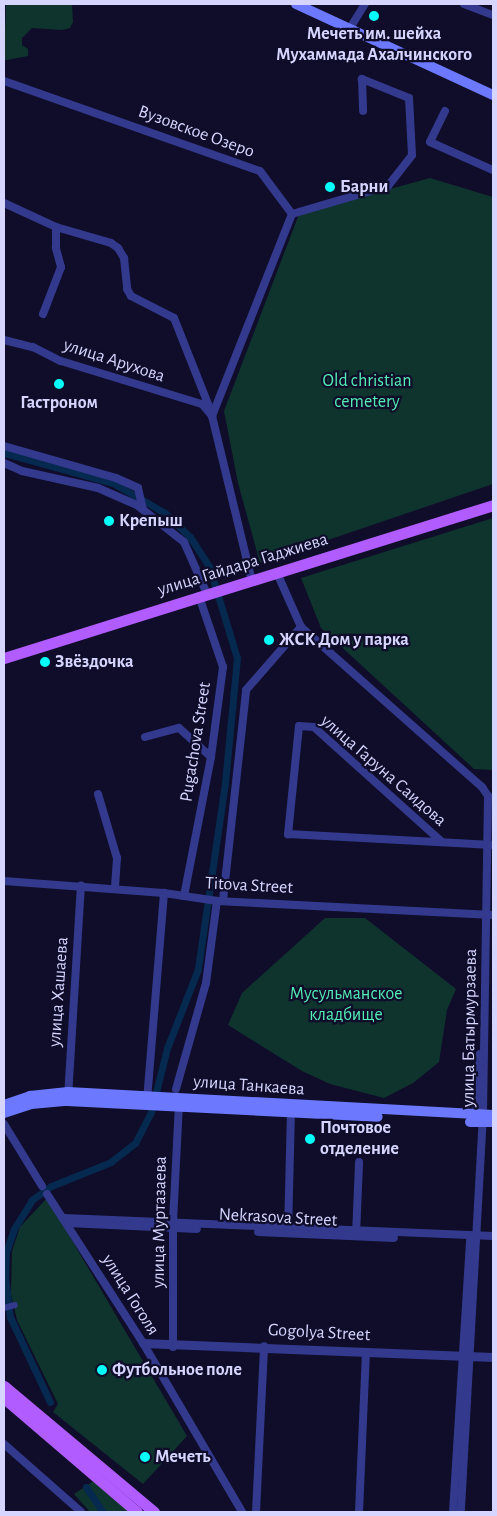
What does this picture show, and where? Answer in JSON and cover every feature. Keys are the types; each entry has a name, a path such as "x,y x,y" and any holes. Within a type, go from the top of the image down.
{"main road":[{"path":"296,4 350,27"},
{"path":"301,4 493,94"},
{"name":"улица Гайдара Гаджиева","path":"4,657 277,574 493,505"},
{"name":"улица Танкаева","path":"4,1104 30,1096 152,1100 178,1098 291,1110 482,1118 493,1122"},
{"name":"улица Танкаева","path":"4,1113 31,1104 68,1097"},
{"path":"4,1386 154,1512"},
{"path":"4,1398 137,1512"}],"street":[{"path":"350,27 365,4"},
{"path":"464,4 493,15"},
{"path":"212,416 292,214 388,186 412,155 410,98 362,79 362,111"},
{"name":"Вузовское Озеро","path":"4,81 260,171 292,214"},
{"path":"445,111 430,142 493,170"},
{"name":"улица Арухова","path":"4,203 56,227 111,243 122,253 127,289 131,296 174,318 212,416 252,581"},
{"path":"43,314 61,267 56,227"},
{"name":"улица Арухова","path":"4,340 33,347 61,361 202,404 212,416"},
{"path":"4,446 116,478 138,488 143,509"},
{"name":"Pugachova Street","path":"4,462 22,471 98,488 143,509 184,542 203,595 223,667 211,757 184,896"},
{"name":"улица Батырмурзаева","path":"277,574 301,627 486,791 488,915 482,1118 453,1512"},
{"name":"улица Муртазаева","path":"173,1345 178,1098 206,983 220,901 246,690 301,627"},
{"name":"улица Гаруна Саидова","path":"442,842 314,726 299,726 288,834 488,845"},
{"path":"145,737 179,728 211,757"},
{"path":"98,794 117,858 115,888"},
{"name":"Titova Street","path":"4,881 115,888 164,893 203,900 488,915"},
{"name":"улица Хашаева","path":"68,1097 81,885"},
{"path":"152,1100 164,893"},
{"path":"288,1231 291,1110"},
{"path":"4,1124 42,1186"},
{"path":"356,1234 360,1162"},
{"path":"47,1194 65,1220"},
{"name":"Nekrasova Street","path":"65,1220 472,1238 493,1241"},
{"name":"улица Гоголя","path":"65,1220 144,1346 242,1512"},
{"name":"Nekrasova Street","path":"472,1238 493,1236"},
{"path":"4,1308 15,1305"},
{"name":"Gogolya Street","path":"144,1346 264,1348 465,1359 493,1363"},
{"path":"256,1512 264,1348"},
{"path":"359,1512 366,1355"},
{"name":"Gogolya Street","path":"465,1359 493,1357"},
{"name":"улица Батырмурзаева","path":"460,1512 465,1359"},
{"path":"4,1444 82,1512"}],"green space":[{"path":"6,4 72,4 73,22 70,28 62,30 32,28 22,38 22,45 28,49 28,56 4,60"},
{"name":"Old сhristian cemetery","path":"430,178 493,197 493,484 260,563 238,483 224,411 299,214"},
{"path":"493,518 493,770 474,769 321,628 301,578"},
{"name":"Мусульманское кладбище","path":"325,918 365,918 456,989 447,1010 439,1062 413,1083 384,1098 330,1084 302,1071 228,1025 242,993"},
{"path":"47,1198 187,1436 143,1484 53,1412 58,1404 17,1320 11,1294 12,1251 20,1227"},
{"path":"95,1480 132,1512 90,1512 74,1494"}],"waterway":[{"path":"4,453 113,483 165,513 190,537 209,566 237,658 225,783 198,969 167,1048 151,1112 135,1143 111,1162 51,1186 32,1200 14,1229 6,1252 5,1277 10,1317 50,1402"},
{"path":"86,1487 103,1512"}],"place":[{"name":"Мечеть им. шейха Мухаммада Ахалчинского","path":"374,16"},
{"name":"Барни","path":"330,187"},
{"name":"Гастроном","path":"59,384"},
{"name":"Крепыш","path":"109,521"},
{"name":"ЖСК Дом у парка","path":"269,640"},
{"name":"Звёздочка","path":"45,662"},
{"name":"Почтовое отделение","path":"310,1139"},
{"name":"Футбольное поле","path":"102,1370"},
{"name":"Мечеть","path":"145,1457"}]}
